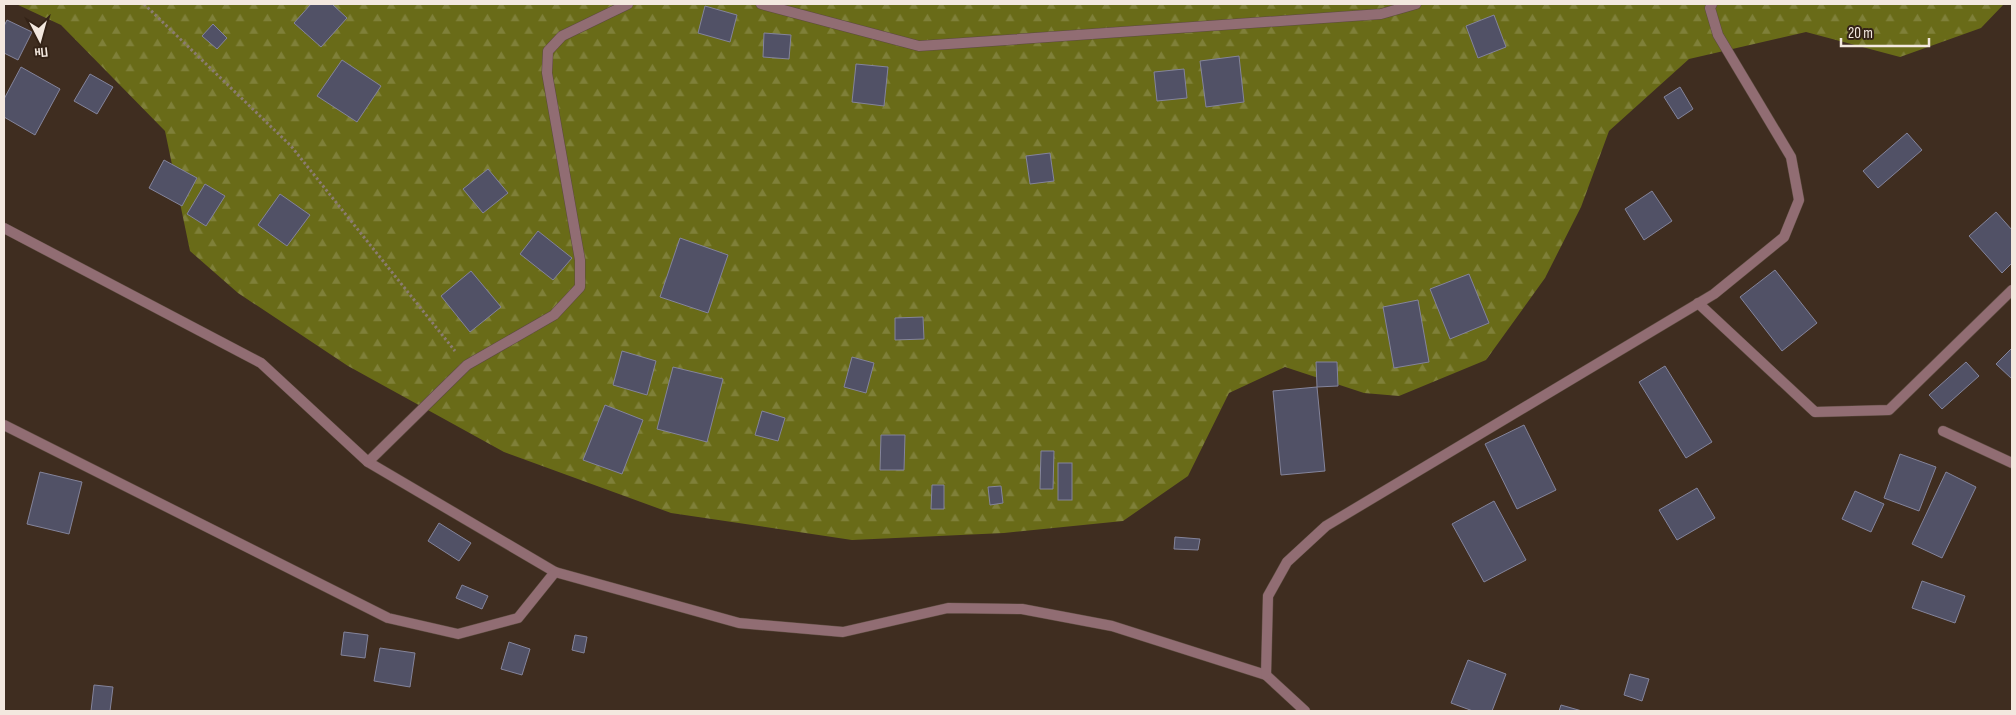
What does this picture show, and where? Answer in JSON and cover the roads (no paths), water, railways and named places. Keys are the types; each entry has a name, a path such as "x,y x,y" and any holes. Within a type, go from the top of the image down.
{"street":[{"path":"368,462 466,365 554,315 580,287 580,260 547,73 548,51 562,36 628,4"},
{"path":"761,4 919,46 1381,14 1416,4"},
{"path":"1266,675 1268,596 1287,562 1326,526 1714,294 1784,237 1799,200 1791,157 1718,35 1710,8 1712,4"},
{"path":"4,228 261,364 368,462 555,572 739,623 843,632 948,608 1022,610 1112,626 1266,675 1305,711"},
{"path":"1698,303 1815,412 1889,410 2012,290"},
{"path":"4,425 388,618 458,634 518,618 555,572"},
{"path":"1942,431 2012,463"}]}
